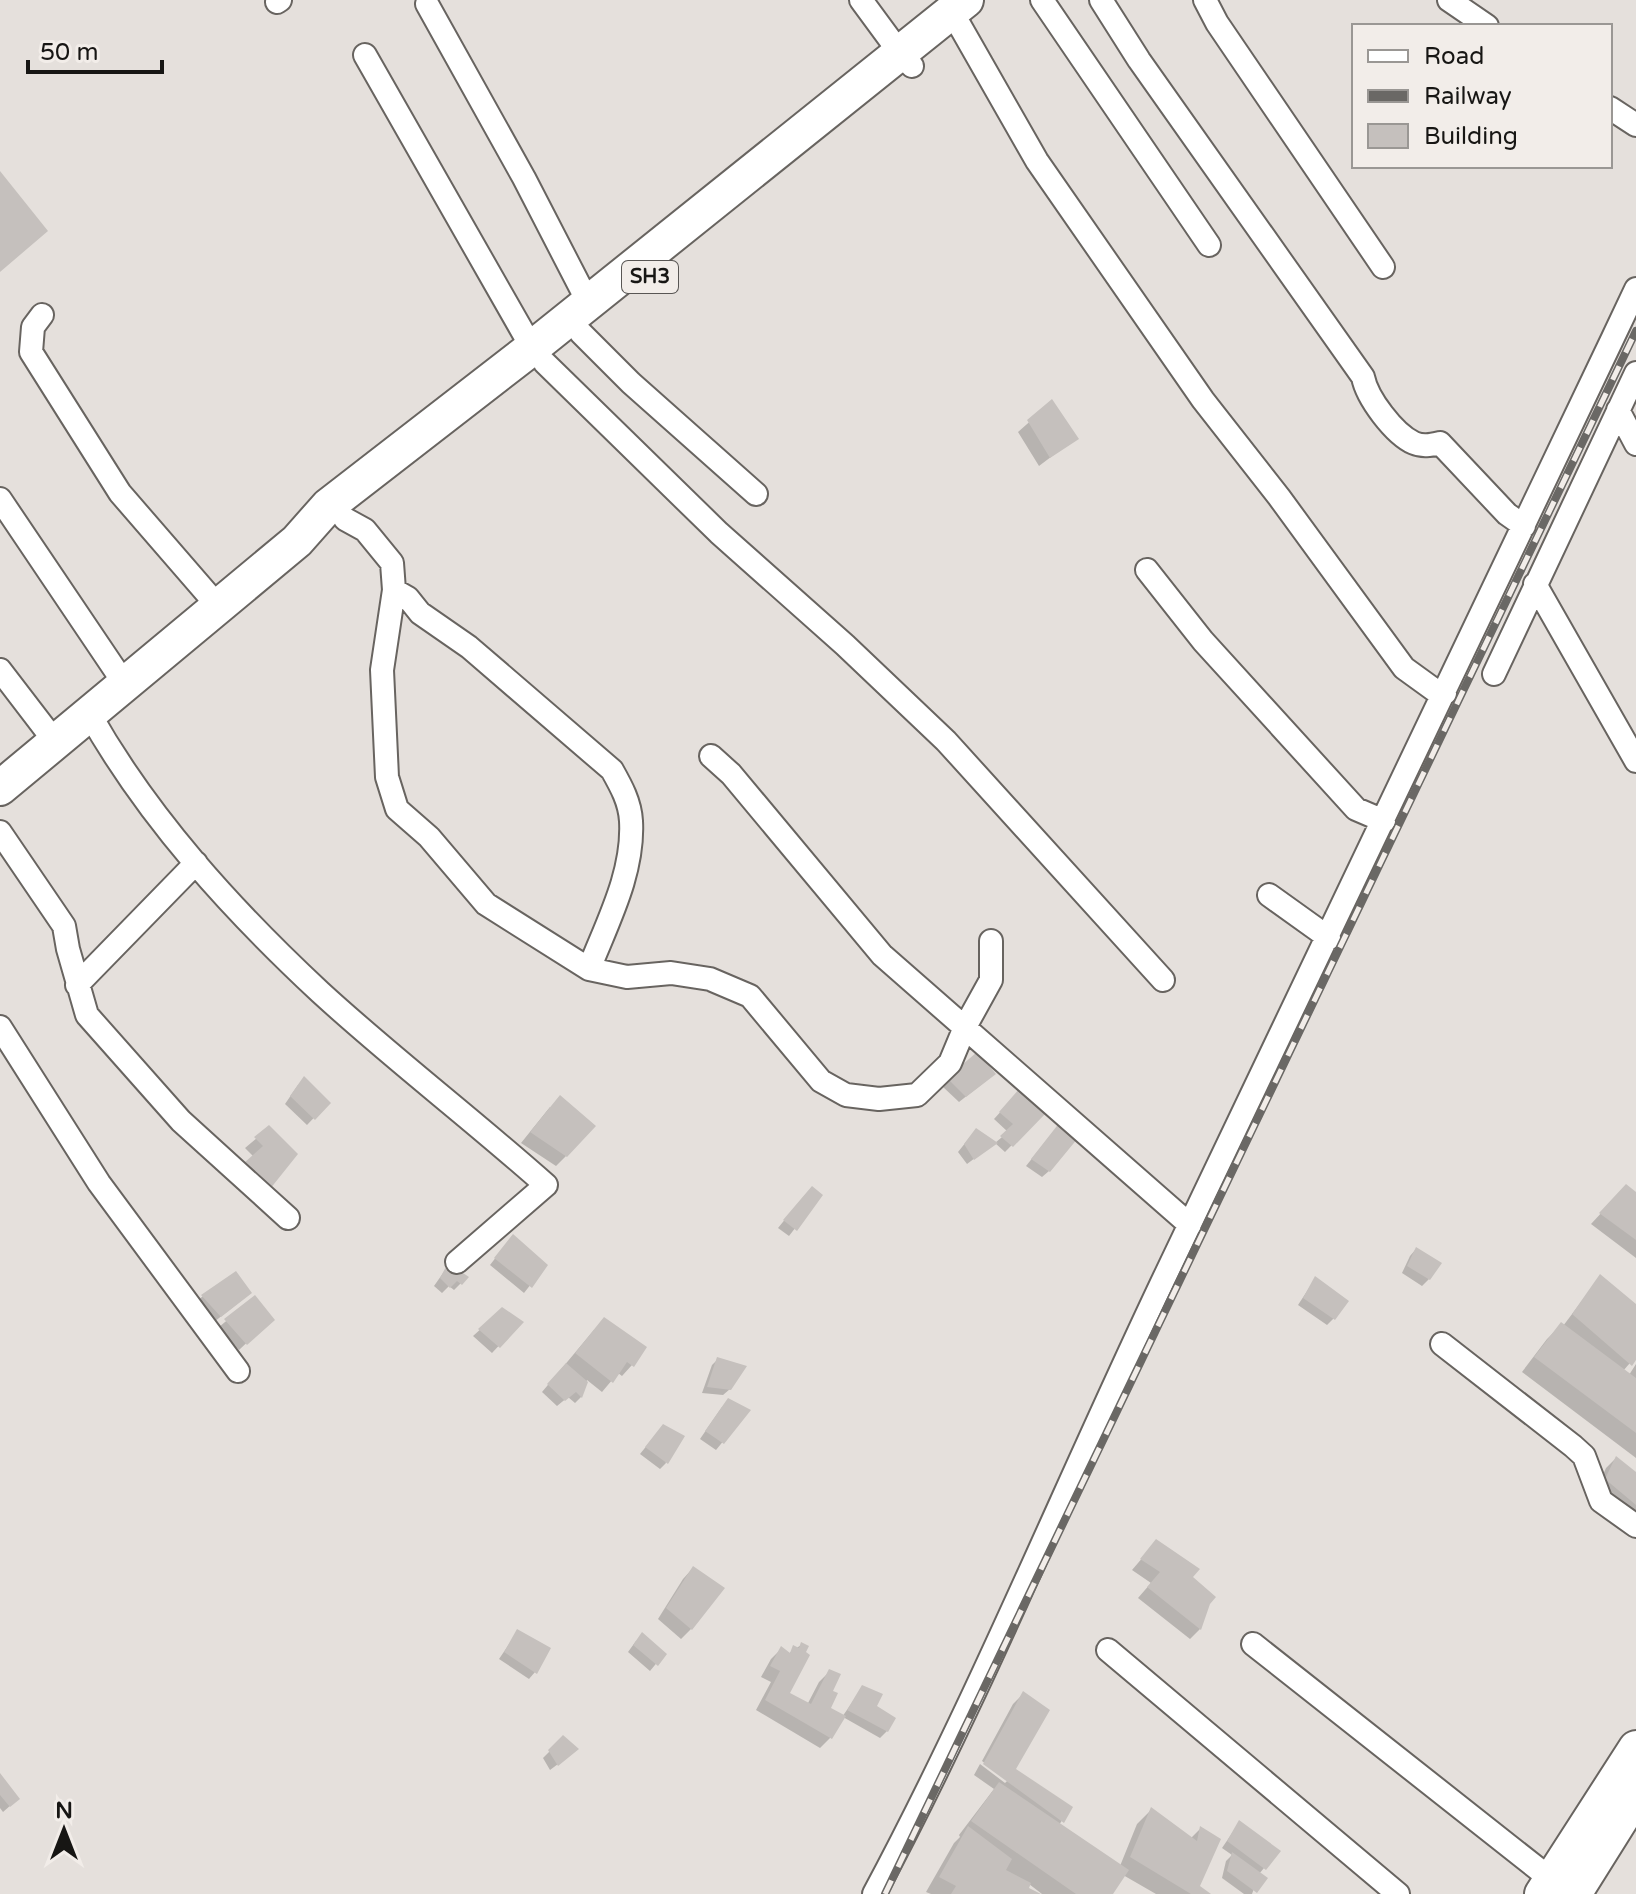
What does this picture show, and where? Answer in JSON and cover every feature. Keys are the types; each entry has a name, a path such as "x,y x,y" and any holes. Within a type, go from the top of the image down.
{"main road":[{"name":"SH3","path":"297,541 345,519 584,318 963,13 994,0"},
{"name":"SH3","path":"0,788 297,541 328,506 538,356"},
{"path":"1556,1889 1636,1748"},
{"path":"1556,1889 1636,1795"}],"street":[{"path":"861,0 906,60"},
{"path":"1042,0 1209,245"},
{"path":"1101,0 1148,72 1363,377 1373,404 1412,442 1423,446 1440,443 1507,514 1524,526"},
{"path":"1205,0 1217,23 1383,267"},
{"path":"1449,0 1484,24"},
{"path":"427,4 524,178 584,318 631,383 756,494"},
{"path":"963,13 1037,161 1203,400 1279,497 1404,668 1433,689 1445,693"},
{"path":"365,55 538,356 719,533 845,645 946,741 1163,980"},
{"path":"1612,109 1636,125"},
{"path":"874,1894 928,1794 1190,1225 1636,289"},
{"path":"42,315 33,327 31,352 120,493 217,605"},
{"path":"1494,674 1636,373"},
{"path":"1618,410 1636,444"},
{"path":"0,499 124,683"},
{"path":"345,519 365,530 392,563 394,590 382,670 387,777 397,809 429,837 486,904 589,969 627,977 671,973 710,979 750,996 821,1081 846,1095 879,1099 917,1095 950,1063 965,1027 991,980 991,941"},
{"path":"1147,570 1203,641 1356,809 1384,821"},
{"path":"1535,584 1636,761"},
{"path":"394,590 408,598 420,613 469,647 612,770 625,792 631,821 625,875 589,969"},
{"path":"0,670 56,743"},
{"path":"89,713 116,762 196,863 320,992 546,1185 457,1262"},
{"path":"711,756 731,774 882,955 1190,1225"},
{"path":"0,832 64,926 87,1015 181,1121 288,1218"},
{"path":"77,985 196,863"},
{"path":"1269,895 1329,938"},
{"path":"0,1027 99,1183 238,1371"},
{"path":"1442,1344 1584,1456 1601,1501 1636,1526"},
{"path":"1253,1644 1556,1889"},
{"path":"1108,1650 1398,1894"}],"building":[{"path":"0,171 48,231 0,272"},
{"path":"1052,399 1079,439 1050,458 1027,420"},
{"path":"977,1052 996,1074 966,1097 947,1078"},
{"path":"304,1076 331,1103 315,1120 290,1096"},
{"path":"1020,1088 1047,1112 1013,1147 1000,1136 1013,1124 999,1112"},
{"path":"560,1095 596,1126 567,1157 530,1132"},
{"path":"1060,1122 1078,1138 1050,1172 1031,1159"},
{"path":"269,1125 298,1154 270,1189 244,1163 263,1146 254,1137"},
{"path":"976,1128 998,1143 974,1160 964,1144"},
{"path":"1626,1184 1636,1192 1636,1240 1599,1213"},
{"path":"812,1186 823,1195 797,1231 783,1220"},
{"path":"513,1234 548,1265 532,1288 494,1258"},
{"path":"1416,1247 1442,1263 1430,1280 1407,1266"},
{"path":"448,1263 469,1277 462,1285 457,1281 450,1288 440,1278"},
{"path":"236,1271 252,1293 221,1317 201,1295"},
{"path":"1600,1274 1636,1304 1636,1360 1632,1366 1572,1314"},
{"path":"1315,1276 1349,1301 1335,1320 1303,1298"},
{"path":"255,1295 275,1320 247,1345 224,1319"},
{"path":"502,1307 524,1322 500,1348 478,1329"},
{"path":"604,1317 647,1347 634,1367 627,1362 613,1383 575,1353"},
{"path":"1561,1322 1636,1378 1636,1433 1534,1357"},
{"path":"717,1357 747,1366 731,1390 707,1387"},
{"path":"566,1363 588,1382 582,1398 576,1392 565,1401 547,1384"},
{"path":"728,1398 751,1410 724,1444 705,1431"},
{"path":"663,1424 685,1436 668,1464 645,1447"},
{"path":"1616,1456 1636,1472 1636,1505 1605,1479"},
{"path":"1156,1539 1200,1569 1193,1577 1216,1597 1210,1604 1201,1630 1147,1587 1160,1572 1140,1559"},
{"path":"693,1566 725,1588 692,1630 666,1608"},
{"path":"517,1629 551,1648 537,1674 504,1652"},
{"path":"642,1632 667,1654 658,1666 633,1645"},
{"path":"801,1642 809,1646 806,1652 810,1655 790,1693 811,1704 829,1669 841,1674 833,1691 838,1693 831,1708 846,1716 832,1739 765,1700 780,1671 770,1666 781,1646 790,1653 793,1645 799,1648"},
{"path":"862,1685 883,1694 877,1706 896,1718 888,1732 847,1710"},
{"path":"1023,1691 1050,1710 1016,1769 1073,1807 1064,1823 983,1764"},
{"path":"563,1735 579,1749 558,1766 548,1750"},
{"path":"0,1773 20,1799 10,1807 0,1795"},
{"path":"999,1782 1129,1870 1113,1894 1076,1894 971,1821"},
{"path":"1151,1807 1197,1841 1200,1826 1221,1839 1200,1886 1211,1894 1191,1894 1130,1857"},
{"path":"1239,1820 1281,1851 1266,1870 1227,1841"},
{"path":"968,1826 1012,1859 1006,1870 1031,1883 1029,1888 1041,1894 951,1894 956,1886 939,1877"},
{"path":"1232,1852 1268,1878 1257,1893 1227,1871"}],"railway":[{"path":"885,1894 1636,331"}]}
